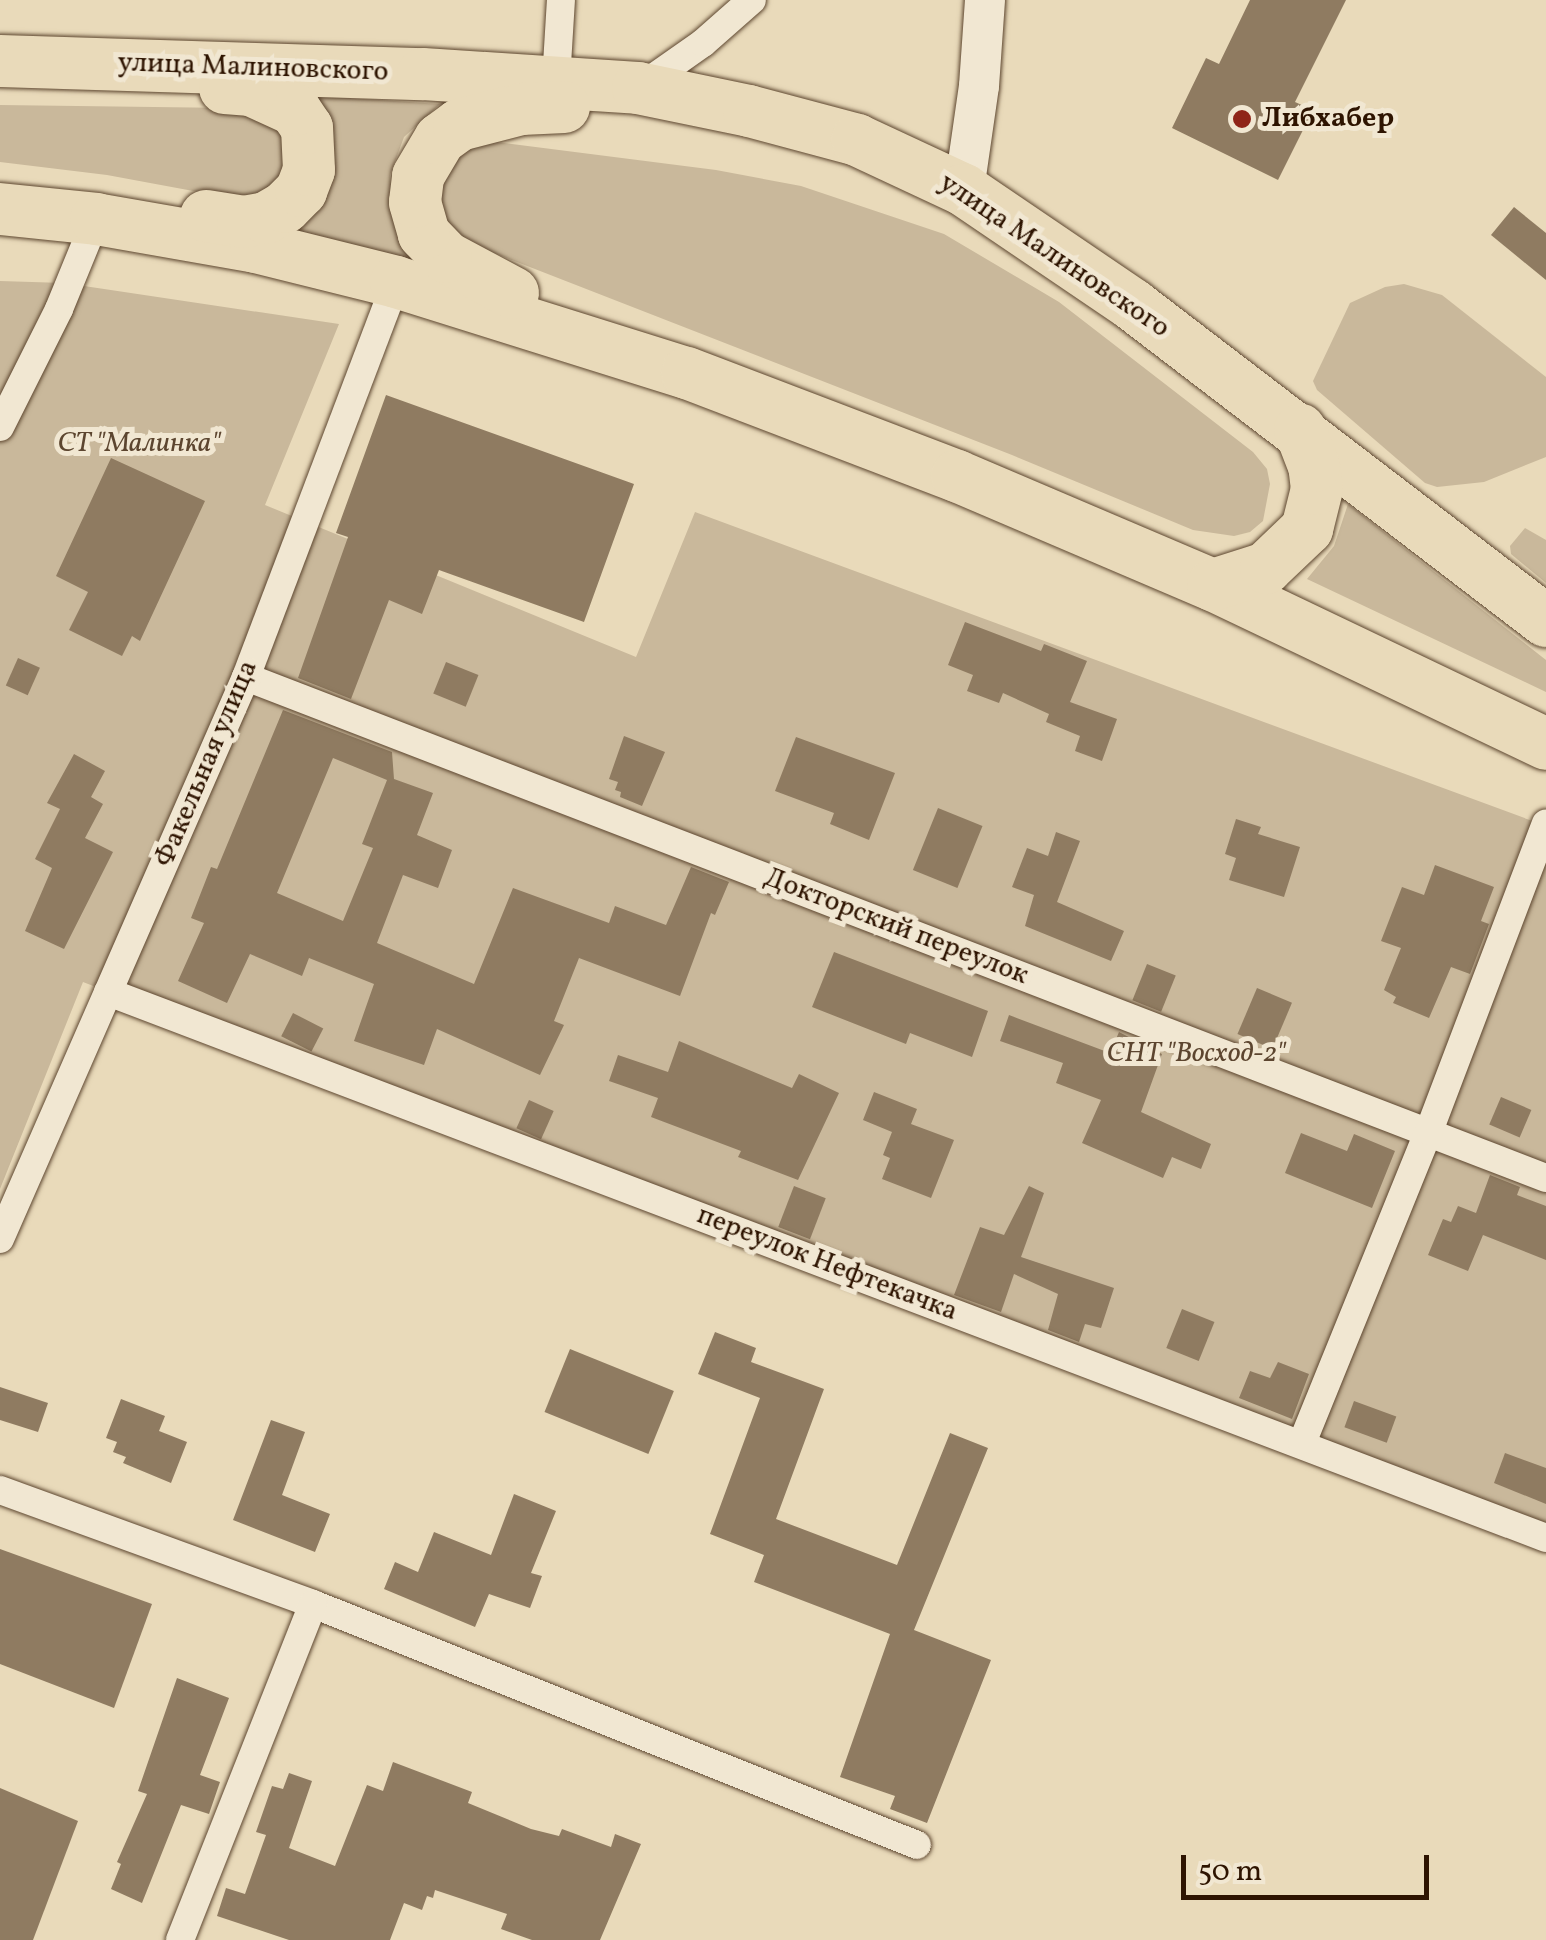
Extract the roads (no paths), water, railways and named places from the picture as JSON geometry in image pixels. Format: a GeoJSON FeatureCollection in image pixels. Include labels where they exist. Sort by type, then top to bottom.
{"type":"FeatureCollection","features":[{"type":"Feature","properties":{"kind":"highway","name":"улица Малиновского"},"geometry":{"type":"LineString","coordinates":[[19,60],[556,81],[638,88],[749,110],[857,140],[964,190],[1133,305],[1546,622]]}},
{"type":"Feature","properties":{"kind":"highway"},"geometry":{"type":"LineString","coordinates":[[3,210],[88,198],[243,222],[286,207],[301,190],[308,170],[307,128],[295,110],[276,98],[252,90],[96,82],[19,60]]}},
{"type":"Feature","properties":{"kind":"highway"},"geometry":{"type":"LineString","coordinates":[[687,374],[480,278],[446,257],[424,234],[415,202],[418,176],[427,156],[440,139],[479,116],[521,109],[696,102]]}},
{"type":"Feature","properties":{"kind":"highway"},"geometry":{"type":"LineString","coordinates":[[3,210],[96,220],[256,247],[396,282],[687,374],[957,476],[1213,584],[1546,744]]}},
{"type":"Feature","properties":{"kind":"highway"},"geometry":{"type":"LineString","coordinates":[[1213,584],[1266,568],[1307,529],[1316,489],[1314,466],[1300,430]]}},
{"type":"Feature","properties":{"kind":"street"},"geometry":{"type":"LineString","coordinates":[[556,81],[560,0]]}},
{"type":"Feature","properties":{"kind":"street"},"geometry":{"type":"LineString","coordinates":[[638,88],[703,43],[752,0]]}},
{"type":"Feature","properties":{"kind":"street"},"geometry":{"type":"LineString","coordinates":[[964,190],[980,86],[985,0]]}},
{"type":"Feature","properties":{"kind":"street"},"geometry":{"type":"LineString","coordinates":[[0,427],[59,309],[96,220]]}},
{"type":"Feature","properties":{"kind":"street","name":"Факельная улица"},"geometry":{"type":"LineString","coordinates":[[0,1238],[246,677],[396,282]]}},
{"type":"Feature","properties":{"kind":"street","name":"Докторский переулок"},"geometry":{"type":"LineString","coordinates":[[246,677],[1546,1178]]}},
{"type":"Feature","properties":{"kind":"street"},"geometry":{"type":"LineString","coordinates":[[1302,1443],[1428,1131],[1546,822]]}},
{"type":"Feature","properties":{"kind":"street","name":"переулок Нефтекачка"},"geometry":{"type":"LineString","coordinates":[[108,992],[1546,1538]]}},
{"type":"Feature","properties":{"kind":"street"},"geometry":{"type":"LineString","coordinates":[[0,1490],[313,1604],[918,1845]]}},
{"type":"Feature","properties":{"kind":"street"},"geometry":{"type":"LineString","coordinates":[[180,1940],[313,1604]]}},
{"type":"Feature","properties":{"kind":"place","name":"Либхабер"},"geometry":{"type":"Point","coordinates":[1242,119]}},
{"type":"Feature","properties":{"kind":"park label","name":"СТ \"Малинка\""},"geometry":{"type":"Point","coordinates":[139,444]}},
{"type":"Feature","properties":{"kind":"park label","name":"СНТ \"Восход-2\""},"geometry":{"type":"Point","coordinates":[1196,1054]}}]}
